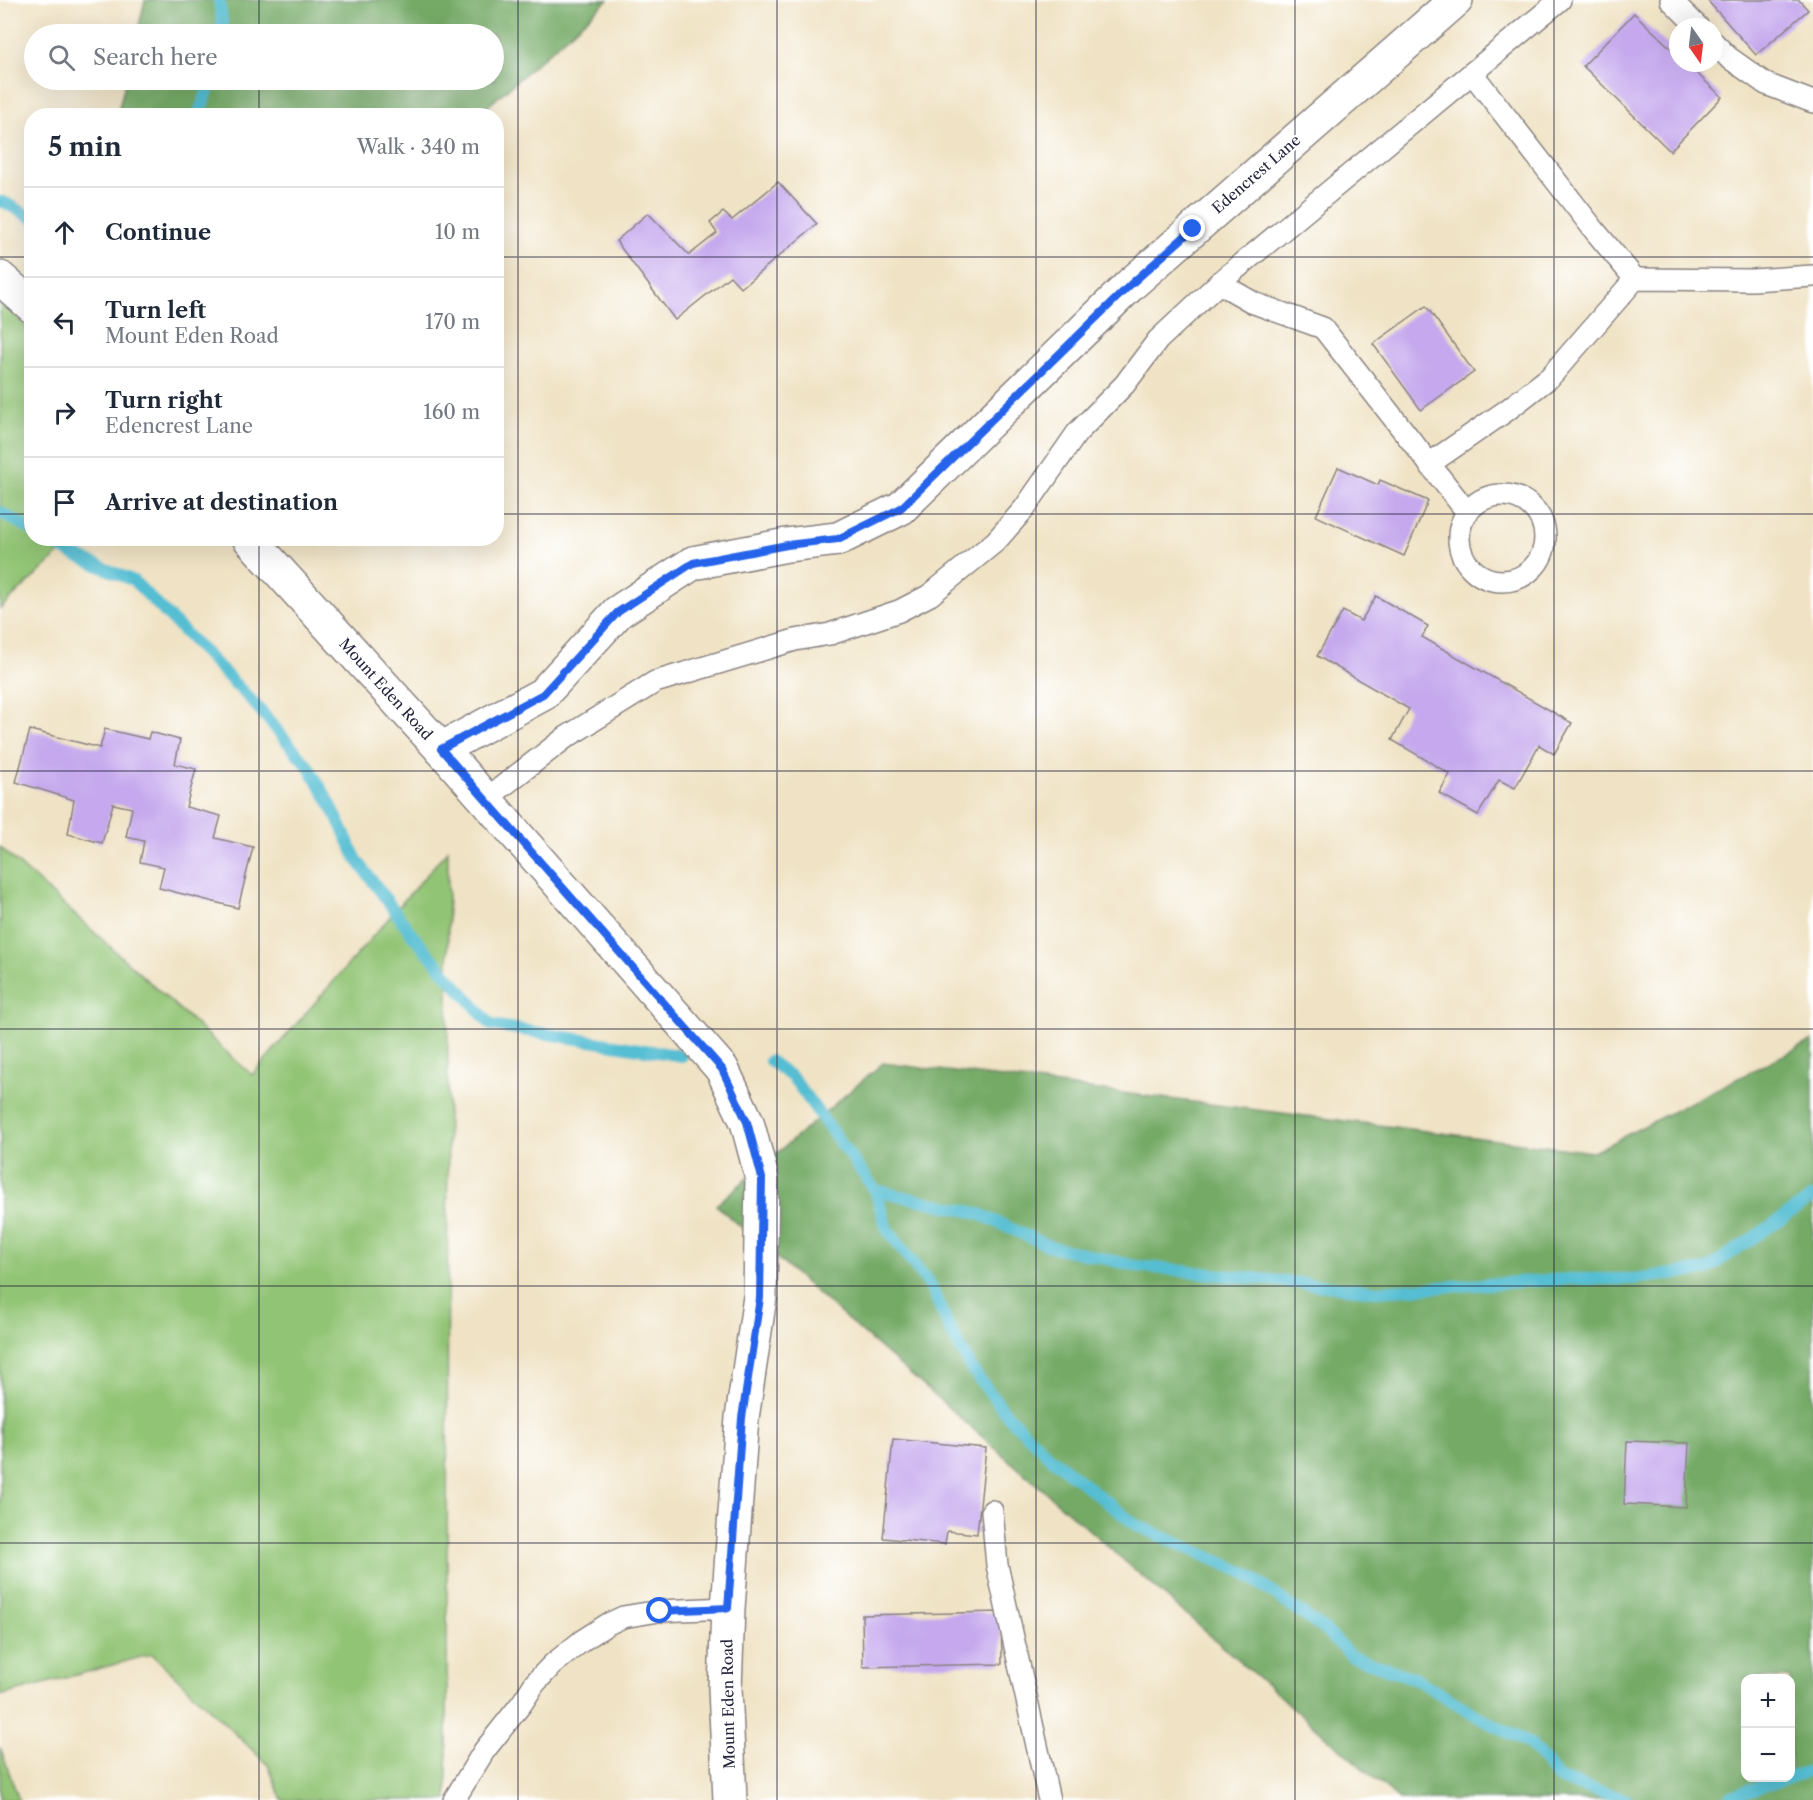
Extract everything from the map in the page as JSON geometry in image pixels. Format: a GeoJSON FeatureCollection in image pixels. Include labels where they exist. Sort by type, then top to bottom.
{"type":"FeatureCollection","features":[{"type":"Feature","properties":{"kind":"street","name":"Edencrest Lane"},"geometry":{"type":"LineString","coordinates":[[441,749],[543,694],[618,612],[693,563],[787,545],[838,539],[901,508],[1130,285],[1456,0]]}},
{"type":"Feature","properties":{"kind":"street"},"geometry":{"type":"LineString","coordinates":[[0,278],[24,299]]}},
{"type":"Feature","properties":{"kind":"street","name":"Mount Eden Road"},"geometry":{"type":"LineString","coordinates":[[256,546],[441,749],[722,1069],[747,1122],[762,1178],[760,1298],[742,1418],[728,1608],[725,1688],[730,1800]]}},
{"type":"Feature","properties":{"kind":"lane"},"geometry":{"type":"LineString","coordinates":[[485,800],[565,738],[655,682],[795,640],[830,634],[899,611],[930,595],[996,541],[1024,509],[1077,433],[1125,384],[1158,340],[1219,283],[1560,0]]}},
{"type":"Feature","properties":{"kind":"lane"},"geometry":{"type":"LineString","coordinates":[[1671,0],[1689,18]]}},
{"type":"Feature","properties":{"kind":"lane"},"geometry":{"type":"LineString","coordinates":[[1723,52],[1766,84],[1813,102]]}},
{"type":"Feature","properties":{"kind":"lane"},"geometry":{"type":"LineString","coordinates":[[1472,73],[1635,279]]}},
{"type":"Feature","properties":{"kind":"lane"},"geometry":{"type":"LineString","coordinates":[[1429,464],[1506,411],[1550,377],[1635,279],[1753,280],[1813,276]]}},
{"type":"Feature","properties":{"kind":"lane"},"geometry":{"type":"LineString","coordinates":[[1219,283],[1254,303],[1323,328],[1467,512]]}},
{"type":"Feature","properties":{"kind":"lane"},"geometry":{"type":"LineString","coordinates":[[1504,494],[1517,497],[1530,504],[1542,521],[1545,542],[1534,567],[1523,576],[1494,581],[1480,575],[1469,566],[1461,554],[1458,539],[1460,525],[1467,512],[1477,502],[1490,496],[1504,494]]}},
{"type":"Feature","properties":{"kind":"lane"},"geometry":{"type":"LineString","coordinates":[[992,1511],[997,1565],[1049,1800]]}},
{"type":"Feature","properties":{"kind":"lane"},"geometry":{"type":"LineString","coordinates":[[454,1800],[484,1751],[535,1683],[552,1665],[583,1640],[623,1617],[660,1611],[728,1608]]}},
{"type":"Feature","properties":{"kind":"green space"},"geometry":{"type":"Polygon","coordinates":[[[145,0],[608,0],[486,108],[119,108],[123,90],[504,90],[504,24],[139,24],[145,0]]]}},
{"type":"Feature","properties":{"kind":"green space"},"geometry":{"type":"Polygon","coordinates":[[[0,298],[24,325],[24,546],[68,546],[0,609],[0,298]]]}},
{"type":"Feature","properties":{"kind":"green space"},"geometry":{"type":"Polygon","coordinates":[[[0,847],[252,1075],[448,850],[447,1800],[282,1800],[268,1765],[152,1654],[0,1696],[0,847]]]}},
{"type":"Feature","properties":{"kind":"green space"},"geometry":{"type":"Polygon","coordinates":[[[1813,1040],[1813,1800],[1399,1800],[716,1205],[883,1063],[1593,1152],[1813,1040]]]}},
{"type":"Feature","properties":{"kind":"green space"},"geometry":{"type":"Polygon","coordinates":[[[0,1747],[19,1800],[0,1800],[0,1747]]]}},
{"type":"Feature","properties":{"kind":"building"},"geometry":{"type":"Polygon","coordinates":[[[1707,0],[1799,0],[1808,10],[1756,55],[1707,0]]]}},
{"type":"Feature","properties":{"kind":"building"},"geometry":{"type":"Polygon","coordinates":[[[1634,13],[1669,46],[1669,72],[1696,72],[1722,97],[1670,151],[1583,66],[1634,13]]]}},
{"type":"Feature","properties":{"kind":"building"},"geometry":{"type":"Polygon","coordinates":[[[778,182],[817,224],[741,288],[730,276],[675,320],[616,241],[648,213],[689,255],[717,233],[710,223],[723,212],[732,220],[778,182]]]}},
{"type":"Feature","properties":{"kind":"building"},"geometry":{"type":"Polygon","coordinates":[[[1426,306],[1474,372],[1421,410],[1373,344],[1426,306]]]}},
{"type":"Feature","properties":{"kind":"building"},"geometry":{"type":"Polygon","coordinates":[[[1338,467],[1378,485],[1380,480],[1428,501],[1404,556],[1316,516],[1338,467]]]}},
{"type":"Feature","properties":{"kind":"building"},"geometry":{"type":"Polygon","coordinates":[[[1376,596],[1428,626],[1422,637],[1572,723],[1554,754],[1539,745],[1515,788],[1499,780],[1478,815],[1439,793],[1450,774],[1392,740],[1409,709],[1317,656],[1343,611],[1361,621],[1376,596]]]}},
{"type":"Feature","properties":{"kind":"building"},"geometry":{"type":"Polygon","coordinates":[[[105,729],[148,739],[150,732],[180,740],[175,764],[196,769],[186,807],[221,816],[215,838],[253,847],[238,908],[159,888],[164,867],[140,862],[144,841],[126,837],[132,808],[113,804],[102,843],[68,834],[74,800],[16,782],[30,730],[100,748],[105,729]]]}},
{"type":"Feature","properties":{"kind":"building"},"geometry":{"type":"Polygon","coordinates":[[[893,1439],[986,1448],[977,1534],[947,1531],[945,1544],[883,1538],[893,1439]]]}},
{"type":"Feature","properties":{"kind":"building"},"geometry":{"type":"Polygon","coordinates":[[[1627,1441],[1689,1443],[1686,1507],[1624,1504],[1627,1441]]]}},
{"type":"Feature","properties":{"kind":"building"},"geometry":{"type":"Polygon","coordinates":[[[1001,1612],[1002,1664],[863,1667],[862,1615],[1001,1612]]]}},
{"type":"Feature","properties":{"kind":"waterway"},"geometry":{"type":"LineString","coordinates":[[219,0],[223,24]]}},
{"type":"Feature","properties":{"kind":"waterway"},"geometry":{"type":"LineString","coordinates":[[201,108],[208,90]]}},
{"type":"Feature","properties":{"kind":"waterway"},"geometry":{"type":"LineString","coordinates":[[0,202],[24,213]]}},
{"type":"Feature","properties":{"kind":"waterway"},"geometry":{"type":"LineString","coordinates":[[0,512],[24,526]]}},
{"type":"Feature","properties":{"kind":"waterway"},"geometry":{"type":"LineString","coordinates":[[59,546],[134,581],[252,701],[308,766],[330,803],[357,860],[414,937],[491,1025],[682,1056]]}},
{"type":"Feature","properties":{"kind":"waterway"},"geometry":{"type":"LineString","coordinates":[[770,1061],[793,1078],[875,1190],[887,1229],[931,1287],[950,1330],[973,1371],[1009,1417],[1051,1458],[1136,1525],[1245,1573],[1326,1631],[1351,1656],[1416,1679],[1531,1745],[1559,1779],[1627,1800]]}},
{"type":"Feature","properties":{"kind":"waterway"},"geometry":{"type":"LineString","coordinates":[[875,1190],[977,1213],[1049,1246],[1136,1266],[1376,1291],[1569,1279],[1633,1279],[1706,1270],[1813,1197]]}},
{"type":"Feature","properties":{"kind":"waterway"},"geometry":{"type":"LineString","coordinates":[[1795,1775],[1813,1770]]}},
{"type":"Feature","properties":{"kind":"waterway"},"geometry":{"type":"LineString","coordinates":[[1728,1800],[1731,1796],[1776,1782]]}},
{"type":"Feature","properties":{"kind":"route"},"geometry":{"type":"LineString","coordinates":[[660,1611],[728,1608],[742,1418],[760,1298],[762,1178],[747,1122],[722,1069],[441,749],[543,694],[618,612],[693,563],[787,545],[838,539],[901,508],[1130,285],[1193,229]]}}]}
